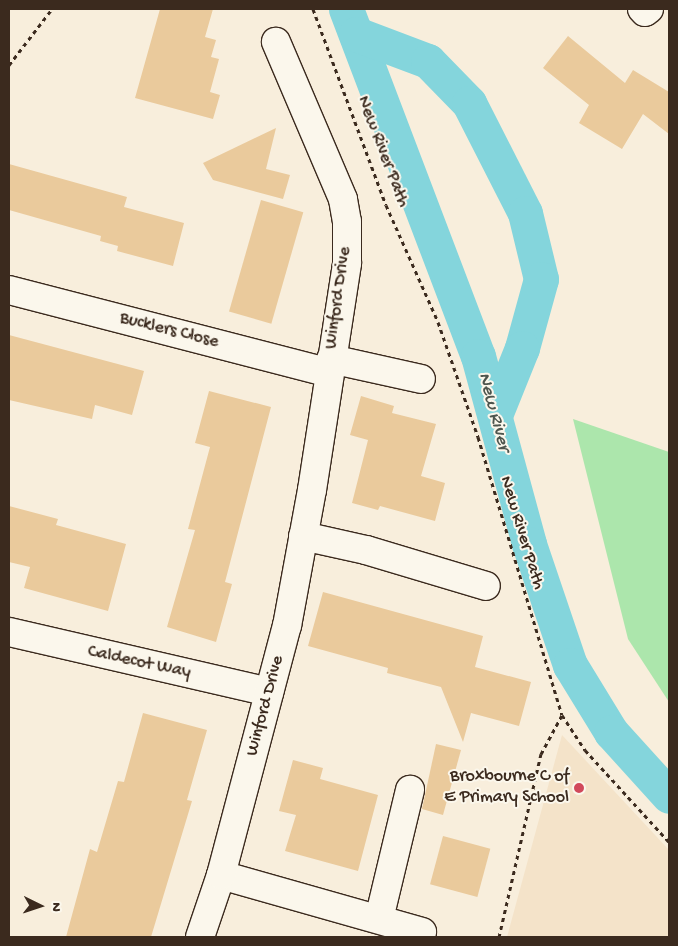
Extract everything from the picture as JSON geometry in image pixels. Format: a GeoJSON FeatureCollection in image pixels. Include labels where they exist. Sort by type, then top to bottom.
{"type":"FeatureCollection","features":[{"type":"Feature","properties":{"kind":"street","name":"Winford Drive"},"geometry":{"type":"LineString","coordinates":[[200,937],[221,875],[287,626],[347,263],[344,207],[331,167],[276,42]]}},
{"type":"Feature","properties":{"kind":"street","name":"Bucklers Close"},"geometry":{"type":"LineString","coordinates":[[9,290],[330,366],[421,379]]}},
{"type":"Feature","properties":{"kind":"street"},"geometry":{"type":"LineString","coordinates":[[303,536],[366,550],[486,586]]}},
{"type":"Feature","properties":{"kind":"street","name":"Caldecot Way"},"geometry":{"type":"LineString","coordinates":[[9,632],[91,654],[269,692]]}},
{"type":"Feature","properties":{"kind":"street"},"geometry":{"type":"LineString","coordinates":[[379,918],[410,790]]}},
{"type":"Feature","properties":{"kind":"street"},"geometry":{"type":"LineString","coordinates":[[221,875],[379,918],[422,932]]}},
{"type":"Feature","properties":{"kind":"path"},"geometry":{"type":"LineString","coordinates":[[9,65],[52,9]]}},
{"type":"Feature","properties":{"kind":"path","name":"New River Path"},"geometry":{"type":"LineString","coordinates":[[313,9],[386,205],[438,322],[478,437],[562,715],[585,750],[669,842]]}},
{"type":"Feature","properties":{"kind":"path"},"geometry":{"type":"LineString","coordinates":[[499,937],[541,754],[562,715]]}},
{"type":"Feature","properties":{"kind":"shaded area","name":"Broxbourne C of E Primary School"},"geometry":{"type":"Polygon","coordinates":[[[562,735],[669,850],[669,937],[507,937],[562,735]]]}},
{"type":"Feature","properties":{"kind":"green space"},"geometry":{"type":"Polygon","coordinates":[[[573,419],[669,452],[669,702],[628,639],[573,419]]]}},
{"type":"Feature","properties":{"kind":"building"},"geometry":{"type":"Polygon","coordinates":[[[160,9],[213,9],[205,37],[216,40],[211,57],[219,59],[210,92],[220,95],[213,119],[135,98],[160,9]]]}},
{"type":"Feature","properties":{"kind":"building"},"geometry":{"type":"Polygon","coordinates":[[[568,36],[625,83],[633,70],[669,92],[669,134],[643,114],[622,149],[579,123],[589,105],[543,68],[568,36]]]}},
{"type":"Feature","properties":{"kind":"building"},"geometry":{"type":"Polygon","coordinates":[[[276,128],[266,169],[290,175],[283,199],[213,180],[203,163],[276,128]]]}},
{"type":"Feature","properties":{"kind":"building"},"geometry":{"type":"Polygon","coordinates":[[[9,164],[127,197],[124,207],[184,223],[173,266],[117,251],[118,246],[100,241],[101,236],[9,210],[9,164]]]}},
{"type":"Feature","properties":{"kind":"building"},"geometry":{"type":"Polygon","coordinates":[[[261,200],[303,212],[271,324],[229,312],[261,200]]]}},
{"type":"Feature","properties":{"kind":"building"},"geometry":{"type":"Polygon","coordinates":[[[9,335],[144,371],[132,415],[95,405],[92,419],[9,400],[9,335]]]}},
{"type":"Feature","properties":{"kind":"building"},"geometry":{"type":"Polygon","coordinates":[[[209,391],[271,407],[225,582],[232,584],[216,642],[167,627],[195,530],[188,529],[210,447],[195,443],[209,391]]]}},
{"type":"Feature","properties":{"kind":"building"},"geometry":{"type":"Polygon","coordinates":[[[361,396],[394,406],[392,413],[436,424],[421,476],[445,483],[435,521],[380,506],[378,510],[352,503],[368,440],[350,435],[361,396]]]}},
{"type":"Feature","properties":{"kind":"building"},"geometry":{"type":"Polygon","coordinates":[[[9,506],[58,519],[56,525],[126,544],[108,611],[24,588],[30,567],[9,562],[9,506]]]}},
{"type":"Feature","properties":{"kind":"building"},"geometry":{"type":"Polygon","coordinates":[[[323,592],[483,636],[475,667],[531,682],[519,726],[471,713],[463,742],[441,687],[387,673],[388,668],[308,646],[323,592]]]}},
{"type":"Feature","properties":{"kind":"building"},"geometry":{"type":"Polygon","coordinates":[[[143,713],[207,730],[187,800],[192,801],[151,937],[66,937],[90,849],[97,852],[118,781],[124,782],[143,713]]]}},
{"type":"Feature","properties":{"kind":"building"},"geometry":{"type":"Polygon","coordinates":[[[436,744],[461,750],[443,815],[422,809],[436,744]]]}},
{"type":"Feature","properties":{"kind":"building"},"geometry":{"type":"Polygon","coordinates":[[[293,760],[323,768],[320,779],[378,795],[358,871],[285,851],[296,815],[279,811],[293,760]]]}},
{"type":"Feature","properties":{"kind":"building"},"geometry":{"type":"Polygon","coordinates":[[[443,836],[490,849],[477,897],[430,884],[443,836]]]}},
{"type":"Feature","properties":{"kind":"waterway","name":"New River"},"geometry":{"type":"LineString","coordinates":[[346,9],[478,356],[529,544],[570,665],[611,732],[669,796]]}},
{"type":"Feature","properties":{"kind":"waterway"},"geometry":{"type":"LineString","coordinates":[[356,34],[428,61],[469,103],[525,213],[541,279],[522,348],[495,415]]}},
{"type":"Feature","properties":{"kind":"place","name":"Broxbourne C of E Primary School"},"geometry":{"type":"Point","coordinates":[579,788]}}]}
